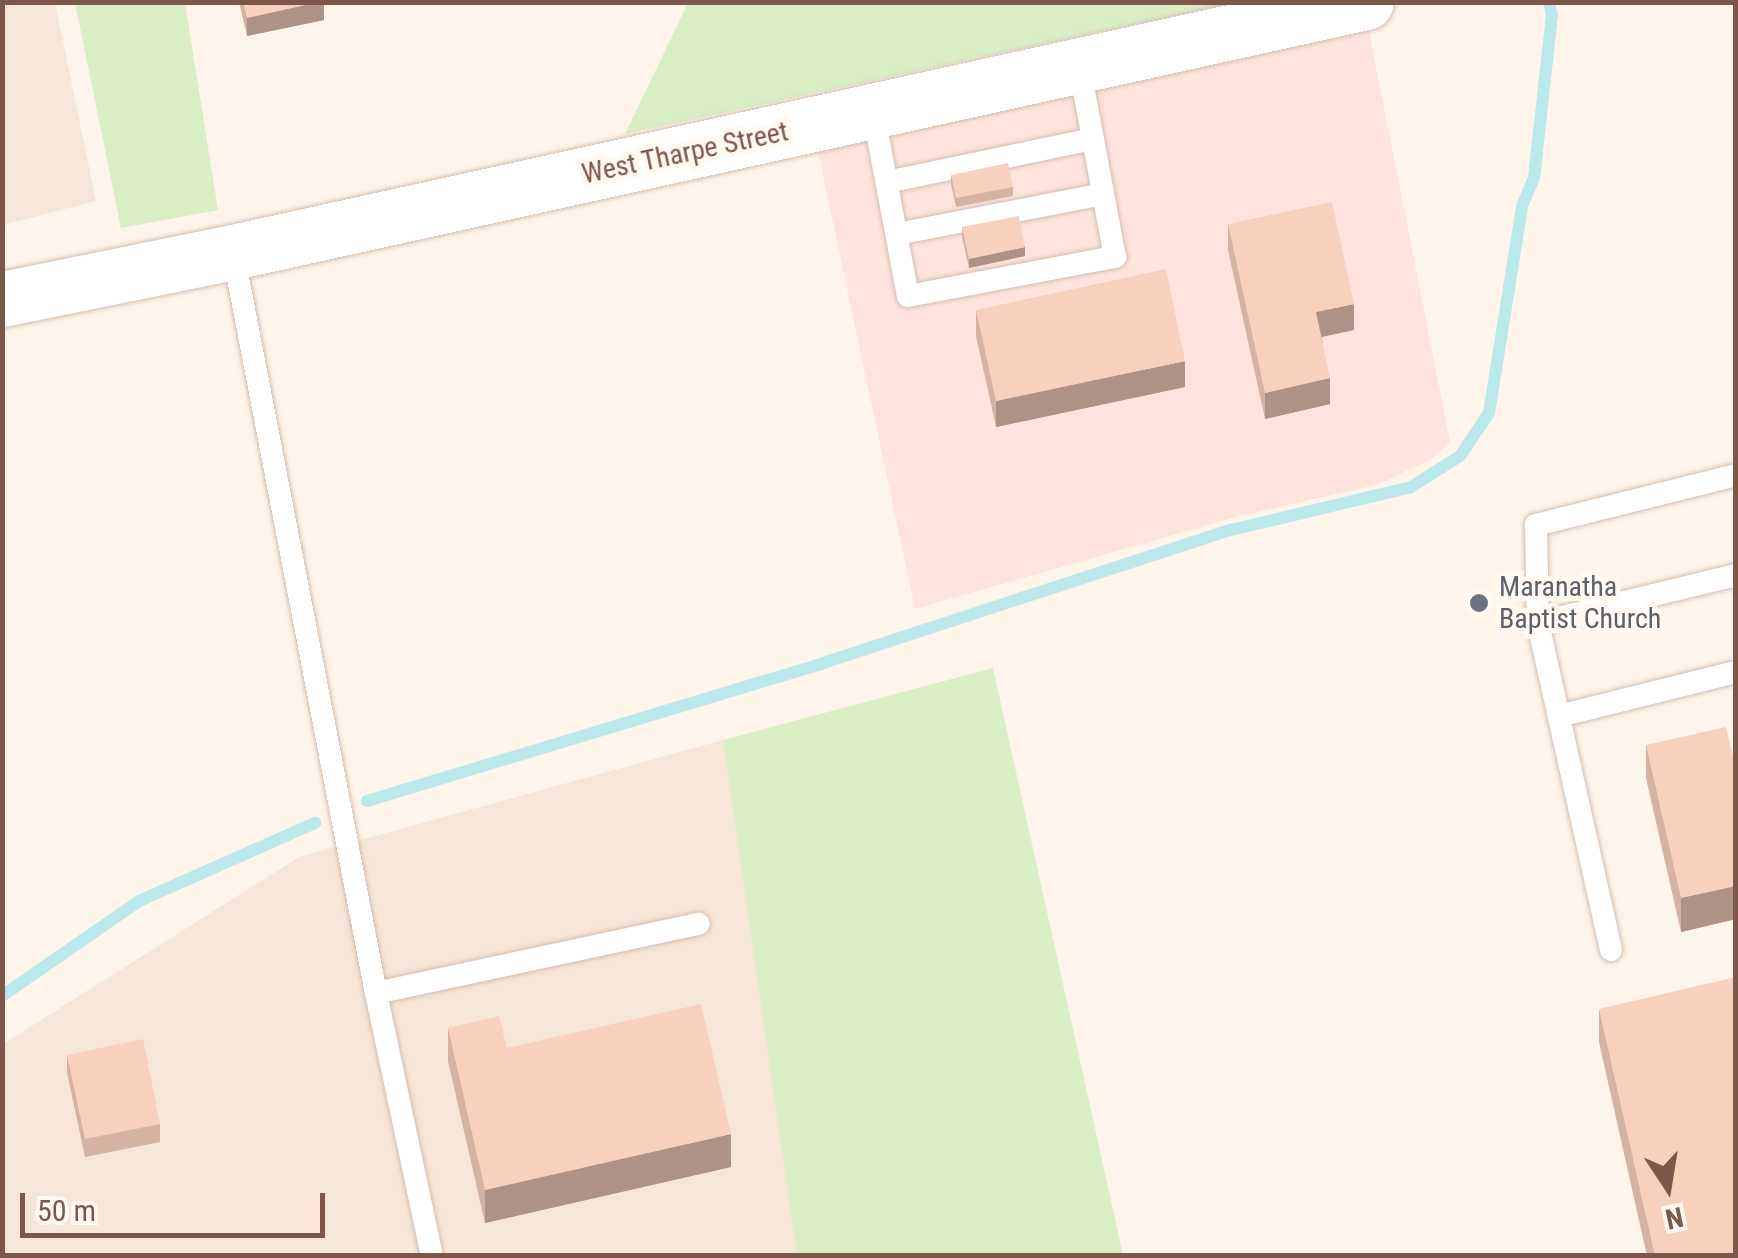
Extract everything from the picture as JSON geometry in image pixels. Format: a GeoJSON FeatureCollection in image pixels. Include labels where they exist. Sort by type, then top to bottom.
{"type":"FeatureCollection","features":[{"type":"Feature","properties":{"kind":"main road","name":"West Tharpe Street"},"geometry":{"type":"LineString","coordinates":[[2,299],[232,252],[1366,2]]}},
{"type":"Feature","properties":{"kind":"lane"},"geometry":{"type":"LineString","coordinates":[[874,111],[908,296],[1115,257],[1079,66]]}},
{"type":"Feature","properties":{"kind":"lane"},"geometry":{"type":"LineString","coordinates":[[887,182],[1093,140]]}},
{"type":"Feature","properties":{"kind":"lane"},"geometry":{"type":"LineString","coordinates":[[897,234],[1104,194]]}},
{"type":"Feature","properties":{"kind":"lane"},"geometry":{"type":"LineString","coordinates":[[232,252],[376,993],[432,1256]]}},
{"type":"Feature","properties":{"kind":"lane"},"geometry":{"type":"LineString","coordinates":[[1611,950],[1538,622],[1536,524],[1736,475]]}},
{"type":"Feature","properties":{"kind":"lane"},"geometry":{"type":"LineString","coordinates":[[1538,622],[1736,575]]}},
{"type":"Feature","properties":{"kind":"lane"},"geometry":{"type":"LineString","coordinates":[[1559,716],[1736,672]]}},
{"type":"Feature","properties":{"kind":"lane"},"geometry":{"type":"LineString","coordinates":[[376,993],[699,924]]}},
{"type":"Feature","properties":{"kind":"shaded area"},"geometry":{"type":"Polygon","coordinates":[[[3,2],[55,3],[96,201],[3,225],[3,2]]]}},
{"type":"Feature","properties":{"kind":"shaded area"},"geometry":{"type":"Polygon","coordinates":[[[1368,26],[1450,442],[1432,459],[1376,485],[1235,517],[915,609],[817,147],[1368,26]]]}},
{"type":"Feature","properties":{"kind":"shaded area"},"geometry":{"type":"Polygon","coordinates":[[[723,740],[800,1255],[3,1256],[3,1044],[299,857],[723,740]]]}},
{"type":"Feature","properties":{"kind":"green space"},"geometry":{"type":"Polygon","coordinates":[[[688,2],[1233,3],[625,134],[688,2]]]}},
{"type":"Feature","properties":{"kind":"green space"},"geometry":{"type":"Polygon","coordinates":[[[75,3],[185,3],[218,210],[121,228],[75,3]]]}},
{"type":"Feature","properties":{"kind":"green space"},"geometry":{"type":"Polygon","coordinates":[[[993,668],[1123,1255],[797,1255],[723,740],[993,668]]]}},
{"type":"Feature","properties":{"kind":"building"},"geometry":{"type":"Polygon","coordinates":[[[243,2],[319,2],[247,18],[243,2]]]}},
{"type":"Feature","properties":{"kind":"building"},"geometry":{"type":"Polygon","coordinates":[[[1008,163],[1013,187],[956,198],[951,175],[1008,163]]]}},
{"type":"Feature","properties":{"kind":"building"},"geometry":{"type":"Polygon","coordinates":[[[1332,202],[1354,304],[1316,312],[1330,378],[1265,393],[1228,224],[1332,202]]]}},
{"type":"Feature","properties":{"kind":"building"},"geometry":{"type":"Polygon","coordinates":[[[1019,216],[1025,247],[969,259],[962,227],[1019,216]]]}},
{"type":"Feature","properties":{"kind":"building"},"geometry":{"type":"Polygon","coordinates":[[[1166,269],[1185,361],[996,401],[976,310],[1166,269]]]}},
{"type":"Feature","properties":{"kind":"building"},"geometry":{"type":"Polygon","coordinates":[[[1726,727],[1736,769],[1736,886],[1681,898],[1646,745],[1726,727]]]}},
{"type":"Feature","properties":{"kind":"building"},"geometry":{"type":"Polygon","coordinates":[[[1736,977],[1736,1255],[1655,1256],[1599,1009],[1736,977]]]}},
{"type":"Feature","properties":{"kind":"building"},"geometry":{"type":"Polygon","coordinates":[[[701,1004],[731,1134],[485,1190],[448,1028],[499,1016],[507,1048],[701,1004]]]}},
{"type":"Feature","properties":{"kind":"building"},"geometry":{"type":"Polygon","coordinates":[[[143,1039],[160,1124],[85,1139],[67,1055],[143,1039]]]}},
{"type":"Feature","properties":{"kind":"waterway"},"geometry":{"type":"LineString","coordinates":[[367,801],[823,663],[1231,530],[1411,487],[1460,456],[1489,413],[1522,206],[1534,178],[1552,15],[1549,2]]}},
{"type":"Feature","properties":{"kind":"waterway"},"geometry":{"type":"LineString","coordinates":[[2,996],[139,901],[315,823]]}},
{"type":"Feature","properties":{"kind":"place","name":"Maranatha Baptist Church"},"geometry":{"type":"Point","coordinates":[1479,603]}}]}
